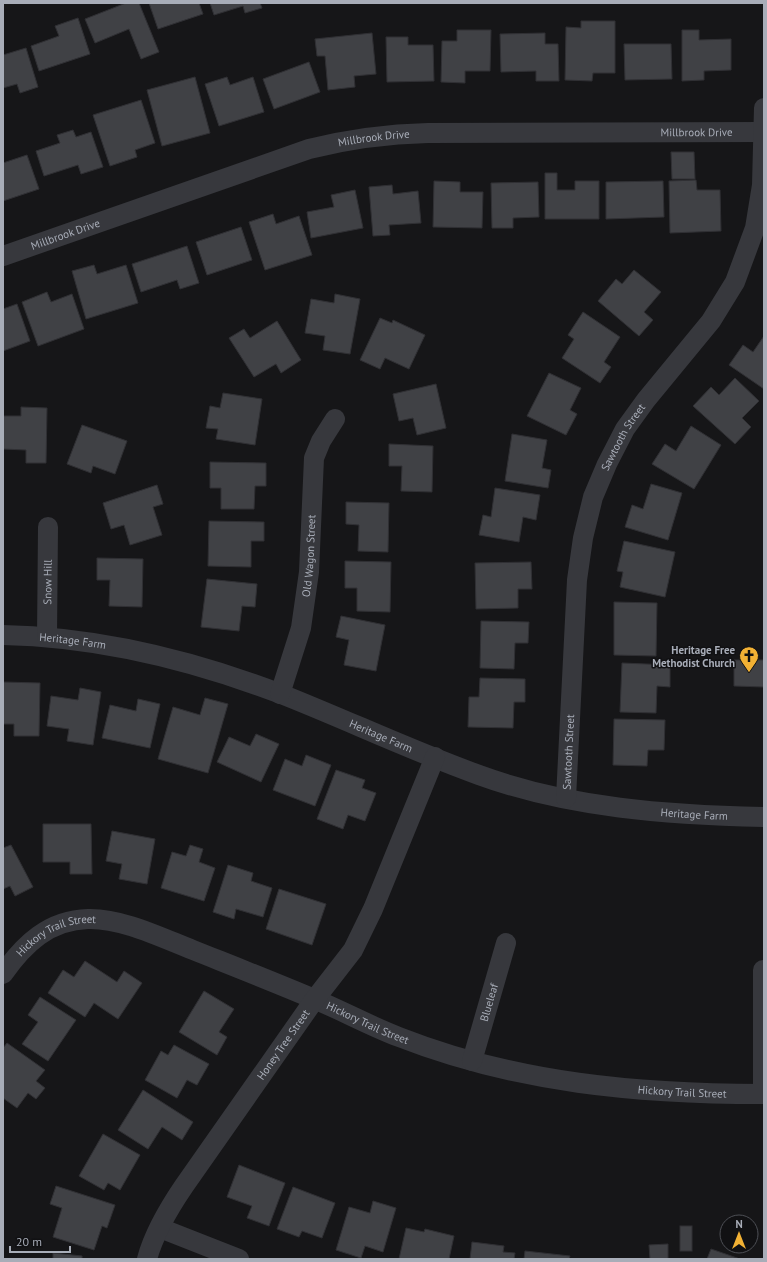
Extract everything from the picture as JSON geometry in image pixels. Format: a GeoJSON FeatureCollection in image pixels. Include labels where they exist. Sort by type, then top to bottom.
{"type":"FeatureCollection","features":[{"type":"Feature","properties":{"kind":"street","name":"Sawtooth Street"},"geometry":{"type":"LineString","coordinates":[[566,798],[577,580],[583,538],[593,497],[607,464],[625,429],[646,400],[711,321],[735,282],[755,228],[762,186],[764,108]]}},
{"type":"Feature","properties":{"kind":"street","name":"Millbrook Drive"},"geometry":{"type":"LineString","coordinates":[[3,256],[309,149],[348,139],[388,134],[428,133],[763,132]]}},
{"type":"Feature","properties":{"kind":"street","name":"Old Wagon Street"},"geometry":{"type":"LineString","coordinates":[[280,694],[301,628],[309,572],[314,458],[321,441],[335,419]]}},
{"type":"Feature","properties":{"kind":"street","name":"Snow Hill"},"geometry":{"type":"LineString","coordinates":[[47,638],[48,527]]}},
{"type":"Feature","properties":{"kind":"street","name":"Heritage Farm"},"geometry":{"type":"LineString","coordinates":[[3,635],[108,645],[205,668],[280,694],[480,776],[535,792],[613,806],[690,815],[764,817]]}},
{"type":"Feature","properties":{"kind":"street","name":"Honey Tree Street"},"geometry":{"type":"LineString","coordinates":[[147,1259],[150,1249],[171,1206],[184,1186],[315,999],[353,950],[373,909],[435,757]]}},
{"type":"Feature","properties":{"kind":"street","name":"Hickory Trail Street"},"geometry":{"type":"LineString","coordinates":[[3,974],[21,950],[38,935],[58,924],[88,919],[110,921],[154,934],[315,999],[399,1037],[472,1061],[526,1075],[609,1088],[681,1094],[763,1094],[764,970]]}},
{"type":"Feature","properties":{"kind":"street","name":"Blueleaf"},"geometry":{"type":"LineString","coordinates":[[472,1061],[506,943]]}},
{"type":"Feature","properties":{"kind":"street"},"geometry":{"type":"LineString","coordinates":[[160,1228],[239,1259]]}},
{"type":"Feature","properties":{"kind":"building"},"geometry":{"type":"Polygon","coordinates":[[[126,3],[139,3],[159,52],[141,59],[129,29],[95,43],[85,19],[126,3]]]}},
{"type":"Feature","properties":{"kind":"building"},"geometry":{"type":"Polygon","coordinates":[[[149,3],[199,3],[203,14],[158,29],[149,3]]]}},
{"type":"Feature","properties":{"kind":"building"},"geometry":{"type":"Polygon","coordinates":[[[210,3],[260,3],[262,8],[245,13],[243,6],[214,15],[210,3]]]}},
{"type":"Feature","properties":{"kind":"building"},"geometry":{"type":"Polygon","coordinates":[[[78,18],[90,54],[39,71],[31,46],[59,36],[55,26],[78,18]]]}},
{"type":"Feature","properties":{"kind":"building"},"geometry":{"type":"Polygon","coordinates":[[[581,21],[615,21],[615,73],[593,73],[592,81],[565,80],[566,27],[581,28],[581,21]]]}},
{"type":"Feature","properties":{"kind":"building"},"geometry":{"type":"Polygon","coordinates":[[[457,30],[491,30],[490,71],[465,71],[465,83],[441,82],[442,41],[457,41],[457,30]]]}},
{"type":"Feature","properties":{"kind":"building"},"geometry":{"type":"Polygon","coordinates":[[[682,30],[699,30],[699,40],[731,39],[731,70],[704,71],[704,80],[682,81],[682,30]]]}},
{"type":"Feature","properties":{"kind":"building"},"geometry":{"type":"Polygon","coordinates":[[[372,33],[376,74],[354,76],[355,87],[328,90],[325,56],[317,56],[315,39],[372,33]]]}},
{"type":"Feature","properties":{"kind":"building"},"geometry":{"type":"Polygon","coordinates":[[[545,33],[545,44],[558,44],[559,81],[536,81],[536,71],[501,72],[500,34],[545,33]]]}},
{"type":"Feature","properties":{"kind":"building"},"geometry":{"type":"Polygon","coordinates":[[[386,37],[408,37],[408,45],[433,45],[434,81],[387,82],[386,37]]]}},
{"type":"Feature","properties":{"kind":"building"},"geometry":{"type":"Polygon","coordinates":[[[624,44],[671,44],[672,79],[625,80],[624,44]]]}},
{"type":"Feature","properties":{"kind":"building"},"geometry":{"type":"Polygon","coordinates":[[[26,48],[38,87],[20,93],[17,84],[3,88],[3,55],[26,48]]]}},
{"type":"Feature","properties":{"kind":"building"},"geometry":{"type":"Polygon","coordinates":[[[309,62],[320,92],[274,109],[263,79],[309,62]]]}},
{"type":"Feature","properties":{"kind":"building"},"geometry":{"type":"Polygon","coordinates":[[[195,77],[210,133],[162,146],[147,90],[195,77]]]}},
{"type":"Feature","properties":{"kind":"building"},"geometry":{"type":"Polygon","coordinates":[[[227,77],[230,85],[253,77],[264,112],[219,126],[205,84],[227,77]]]}},
{"type":"Feature","properties":{"kind":"building"},"geometry":{"type":"Polygon","coordinates":[[[141,100],[155,143],[135,150],[137,157],[110,166],[93,115],[141,100]]]}},
{"type":"Feature","properties":{"kind":"building"},"geometry":{"type":"Polygon","coordinates":[[[73,130],[76,137],[91,132],[103,167],[81,174],[78,165],[44,176],[36,151],[60,143],[57,135],[73,130]]]}},
{"type":"Feature","properties":{"kind":"building"},"geometry":{"type":"Polygon","coordinates":[[[671,152],[694,152],[695,179],[672,179],[671,152]]]}},
{"type":"Feature","properties":{"kind":"building"},"geometry":{"type":"Polygon","coordinates":[[[27,155],[39,189],[3,201],[3,163],[27,155]]]}},
{"type":"Feature","properties":{"kind":"building"},"geometry":{"type":"Polygon","coordinates":[[[545,173],[557,173],[557,190],[575,190],[575,181],[599,181],[599,219],[545,219],[545,173]]]}},
{"type":"Feature","properties":{"kind":"building"},"geometry":{"type":"Polygon","coordinates":[[[696,180],[697,190],[720,190],[721,231],[670,233],[669,181],[696,180]]]}},
{"type":"Feature","properties":{"kind":"building"},"geometry":{"type":"Polygon","coordinates":[[[434,181],[460,182],[460,192],[483,192],[482,228],[433,227],[434,181]]]}},
{"type":"Feature","properties":{"kind":"building"},"geometry":{"type":"Polygon","coordinates":[[[663,181],[664,217],[606,219],[606,182],[663,181]]]}},
{"type":"Feature","properties":{"kind":"building"},"geometry":{"type":"Polygon","coordinates":[[[538,182],[539,217],[513,218],[513,228],[492,228],[491,183],[538,182]]]}},
{"type":"Feature","properties":{"kind":"building"},"geometry":{"type":"Polygon","coordinates":[[[392,185],[393,194],[418,191],[421,223],[389,225],[390,235],[373,236],[369,187],[392,185]]]}},
{"type":"Feature","properties":{"kind":"building"},"geometry":{"type":"Polygon","coordinates":[[[355,190],[363,228],[311,238],[307,212],[334,207],[331,195],[355,190]]]}},
{"type":"Feature","properties":{"kind":"building"},"geometry":{"type":"Polygon","coordinates":[[[273,214],[276,224],[299,216],[312,255],[265,270],[249,222],[273,214]]]}},
{"type":"Feature","properties":{"kind":"building"},"geometry":{"type":"Polygon","coordinates":[[[241,227],[252,260],[207,275],[196,242],[241,227]]]}},
{"type":"Feature","properties":{"kind":"building"},"geometry":{"type":"Polygon","coordinates":[[[187,246],[199,283],[180,289],[177,280],[141,292],[132,264],[187,246]]]}},
{"type":"Feature","properties":{"kind":"building"},"geometry":{"type":"Polygon","coordinates":[[[94,265],[97,274],[126,265],[138,303],[86,319],[72,271],[94,265]]]}},
{"type":"Feature","properties":{"kind":"building"},"geometry":{"type":"Polygon","coordinates":[[[634,270],[661,292],[644,312],[653,320],[639,336],[598,301],[616,279],[622,284],[634,270]]]}},
{"type":"Feature","properties":{"kind":"building"},"geometry":{"type":"Polygon","coordinates":[[[47,292],[51,302],[72,294],[84,329],[38,346],[22,302],[47,292]]]}},
{"type":"Feature","properties":{"kind":"building"},"geometry":{"type":"Polygon","coordinates":[[[335,294],[360,299],[350,354],[323,350],[325,336],[305,333],[311,299],[334,303],[335,294]]]}},
{"type":"Feature","properties":{"kind":"building"},"geometry":{"type":"Polygon","coordinates":[[[17,304],[30,341],[3,351],[3,309],[17,304]]]}},
{"type":"Feature","properties":{"kind":"building"},"geometry":{"type":"Polygon","coordinates":[[[583,312],[620,337],[604,362],[611,367],[600,383],[562,358],[574,339],[568,335],[583,312]]]}},
{"type":"Feature","properties":{"kind":"building"},"geometry":{"type":"Polygon","coordinates":[[[380,318],[392,323],[393,320],[425,335],[409,369],[385,358],[380,369],[360,360],[380,318]]]}},
{"type":"Feature","properties":{"kind":"building"},"geometry":{"type":"Polygon","coordinates":[[[277,321],[301,360],[281,373],[276,364],[254,377],[229,338],[244,329],[250,338],[277,321]]]}},
{"type":"Feature","properties":{"kind":"building"},"geometry":{"type":"Polygon","coordinates":[[[764,336],[764,389],[729,365],[743,345],[753,352],[764,336]]]}},
{"type":"Feature","properties":{"kind":"building"},"geometry":{"type":"Polygon","coordinates":[[[549,373],[581,388],[570,410],[577,414],[566,435],[527,416],[549,373]]]}},
{"type":"Feature","properties":{"kind":"building"},"geometry":{"type":"Polygon","coordinates":[[[735,378],[759,401],[742,418],[751,427],[735,444],[693,406],[711,387],[719,395],[735,378]]]}},
{"type":"Feature","properties":{"kind":"building"},"geometry":{"type":"Polygon","coordinates":[[[436,384],[446,428],[417,435],[413,418],[399,421],[393,394],[436,384]]]}},
{"type":"Feature","properties":{"kind":"building"},"geometry":{"type":"Polygon","coordinates":[[[223,393],[262,399],[255,445],[216,439],[218,429],[206,428],[210,406],[220,408],[223,393]]]}},
{"type":"Feature","properties":{"kind":"building"},"geometry":{"type":"Polygon","coordinates":[[[21,407],[47,408],[46,463],[26,463],[26,450],[3,449],[3,416],[21,416],[21,407]]]}},
{"type":"Feature","properties":{"kind":"building"},"geometry":{"type":"Polygon","coordinates":[[[82,425],[127,441],[115,474],[93,466],[91,473],[67,464],[82,425]]]}},
{"type":"Feature","properties":{"kind":"building"},"geometry":{"type":"Polygon","coordinates":[[[691,426],[721,445],[694,489],[652,464],[665,444],[676,451],[691,426]]]}},
{"type":"Feature","properties":{"kind":"building"},"geometry":{"type":"Polygon","coordinates":[[[512,434],[547,440],[542,468],[551,470],[548,488],[505,481],[512,434]]]}},
{"type":"Feature","properties":{"kind":"building"},"geometry":{"type":"Polygon","coordinates":[[[389,444],[433,446],[432,492],[401,491],[402,466],[389,466],[389,444]]]}},
{"type":"Feature","properties":{"kind":"building"},"geometry":{"type":"Polygon","coordinates":[[[210,462],[266,463],[266,486],[255,486],[254,509],[221,509],[221,488],[210,488],[210,462]]]}},
{"type":"Feature","properties":{"kind":"building"},"geometry":{"type":"Polygon","coordinates":[[[651,484],[682,493],[668,540],[625,527],[632,505],[643,509],[651,484]]]}},
{"type":"Feature","properties":{"kind":"building"},"geometry":{"type":"Polygon","coordinates":[[[157,485],[163,504],[153,507],[162,535],[130,545],[124,525],[111,529],[103,503],[157,485]]]}},
{"type":"Feature","properties":{"kind":"building"},"geometry":{"type":"Polygon","coordinates":[[[495,488],[540,495],[536,520],[523,517],[519,542],[479,535],[483,515],[491,517],[495,488]]]}},
{"type":"Feature","properties":{"kind":"building"},"geometry":{"type":"Polygon","coordinates":[[[346,502],[389,503],[388,552],[358,551],[359,525],[346,524],[346,502]]]}},
{"type":"Feature","properties":{"kind":"building"},"geometry":{"type":"Polygon","coordinates":[[[209,521],[264,522],[264,541],[251,541],[251,567],[208,566],[209,521]]]}},
{"type":"Feature","properties":{"kind":"building"},"geometry":{"type":"Polygon","coordinates":[[[624,541],[675,552],[665,597],[620,587],[623,572],[617,571],[624,541]]]}},
{"type":"Feature","properties":{"kind":"building"},"geometry":{"type":"Polygon","coordinates":[[[97,558],[143,559],[142,607],[109,606],[110,580],[97,580],[97,558]]]}},
{"type":"Feature","properties":{"kind":"building"},"geometry":{"type":"Polygon","coordinates":[[[345,561],[391,562],[390,612],[357,611],[357,588],[345,588],[345,561]]]}},
{"type":"Feature","properties":{"kind":"building"},"geometry":{"type":"Polygon","coordinates":[[[531,562],[532,589],[518,589],[518,608],[476,609],[475,563],[531,562]]]}},
{"type":"Feature","properties":{"kind":"building"},"geometry":{"type":"Polygon","coordinates":[[[207,579],[257,584],[255,607],[242,606],[239,631],[201,627],[207,579]]]}},
{"type":"Feature","properties":{"kind":"building"},"geometry":{"type":"Polygon","coordinates":[[[614,602],[657,603],[656,656],[614,655],[614,602]]]}},
{"type":"Feature","properties":{"kind":"building"},"geometry":{"type":"Polygon","coordinates":[[[341,616],[385,625],[376,671],[344,665],[349,640],[336,637],[341,616]]]}},
{"type":"Feature","properties":{"kind":"building"},"geometry":{"type":"Polygon","coordinates":[[[481,621],[529,622],[528,643],[515,643],[514,669],[480,668],[481,621]]]}},
{"type":"Feature","properties":{"kind":"building","name":"Heritage Free Methodist Church"},"geometry":{"type":"Polygon","coordinates":[[[734,660],[764,660],[764,687],[734,686],[734,660]]]}},
{"type":"Feature","properties":{"kind":"building"},"geometry":{"type":"Polygon","coordinates":[[[622,663],[670,665],[670,687],[657,686],[656,713],[620,712],[622,663]]]}},
{"type":"Feature","properties":{"kind":"building"},"geometry":{"type":"Polygon","coordinates":[[[480,678],[525,679],[525,702],[514,702],[513,728],[468,727],[469,697],[479,697],[480,678]]]}},
{"type":"Feature","properties":{"kind":"building"},"geometry":{"type":"Polygon","coordinates":[[[3,682],[40,683],[39,736],[14,736],[14,724],[3,724],[3,682]]]}},
{"type":"Feature","properties":{"kind":"building"},"geometry":{"type":"Polygon","coordinates":[[[80,688],[101,692],[93,745],[67,741],[69,729],[47,726],[51,696],[78,700],[80,688]]]}},
{"type":"Feature","properties":{"kind":"building"},"geometry":{"type":"Polygon","coordinates":[[[205,698],[228,704],[208,773],[158,759],[173,707],[200,715],[205,698]]]}},
{"type":"Feature","properties":{"kind":"building"},"geometry":{"type":"Polygon","coordinates":[[[138,699],[160,704],[150,748],[102,738],[110,705],[136,711],[138,699]]]}},
{"type":"Feature","properties":{"kind":"building"},"geometry":{"type":"Polygon","coordinates":[[[614,719],[665,720],[664,750],[648,750],[647,766],[613,765],[614,719]]]}},
{"type":"Feature","properties":{"kind":"building"},"geometry":{"type":"Polygon","coordinates":[[[256,734],[279,744],[261,782],[217,762],[229,737],[250,746],[256,734]]]}},
{"type":"Feature","properties":{"kind":"building"},"geometry":{"type":"Polygon","coordinates":[[[306,755],[331,765],[315,806],[273,790],[285,759],[302,766],[306,755]]]}},
{"type":"Feature","properties":{"kind":"building"},"geometry":{"type":"Polygon","coordinates":[[[336,770],[365,780],[362,788],[376,793],[365,821],[348,815],[343,829],[317,819],[336,770]]]}},
{"type":"Feature","properties":{"kind":"building"},"geometry":{"type":"Polygon","coordinates":[[[43,824],[91,824],[92,874],[70,874],[70,862],[43,862],[43,824]]]}},
{"type":"Feature","properties":{"kind":"building"},"geometry":{"type":"Polygon","coordinates":[[[112,831],[155,839],[147,884],[119,879],[122,864],[106,861],[112,831]]]}},
{"type":"Feature","properties":{"kind":"building"},"geometry":{"type":"Polygon","coordinates":[[[11,845],[33,887],[15,896],[10,886],[3,889],[3,848],[11,845]]]}},
{"type":"Feature","properties":{"kind":"building"},"geometry":{"type":"Polygon","coordinates":[[[190,845],[203,849],[199,862],[215,868],[204,901],[161,888],[172,852],[186,856],[190,845]]]}},
{"type":"Feature","properties":{"kind":"building"},"geometry":{"type":"Polygon","coordinates":[[[228,865],[253,873],[251,881],[272,888],[263,917],[236,909],[234,919],[213,912],[228,865]]]}},
{"type":"Feature","properties":{"kind":"building"},"geometry":{"type":"Polygon","coordinates":[[[279,889],[326,904],[312,945],[266,929],[279,889]]]}},
{"type":"Feature","properties":{"kind":"building"},"geometry":{"type":"Polygon","coordinates":[[[85,961],[117,982],[124,971],[142,983],[118,1019],[94,1003],[85,1017],[48,993],[63,970],[74,977],[85,961]]]}},
{"type":"Feature","properties":{"kind":"building"},"geometry":{"type":"Polygon","coordinates":[[[204,991],[234,1009],[219,1032],[227,1037],[217,1055],[179,1032],[204,991]]]}},
{"type":"Feature","properties":{"kind":"building"},"geometry":{"type":"Polygon","coordinates":[[[40,997],[76,1020],[48,1061],[22,1044],[38,1022],[28,1015],[40,997]]]}},
{"type":"Feature","properties":{"kind":"building"},"geometry":{"type":"Polygon","coordinates":[[[7,1043],[45,1070],[36,1081],[45,1088],[36,1099],[28,1093],[17,1108],[3,1098],[3,1048],[7,1043]]]}},
{"type":"Feature","properties":{"kind":"building"},"geometry":{"type":"Polygon","coordinates":[[[174,1045],[209,1064],[197,1085],[187,1080],[177,1098],[145,1080],[161,1051],[168,1055],[174,1045]]]}},
{"type":"Feature","properties":{"kind":"building"},"geometry":{"type":"Polygon","coordinates":[[[143,1090],[193,1122],[182,1140],[162,1127],[148,1149],[118,1130],[143,1090]]]}},
{"type":"Feature","properties":{"kind":"building"},"geometry":{"type":"Polygon","coordinates":[[[103,1134],[140,1155],[120,1190],[108,1183],[104,1190],[79,1176],[103,1134]]]}},
{"type":"Feature","properties":{"kind":"building"},"geometry":{"type":"Polygon","coordinates":[[[239,1165],[285,1183],[269,1226],[247,1218],[252,1206],[227,1197],[239,1165]]]}},
{"type":"Feature","properties":{"kind":"building"},"geometry":{"type":"Polygon","coordinates":[[[56,1186],[115,1205],[107,1228],[102,1226],[94,1250],[53,1237],[62,1208],[50,1204],[56,1186]]]}},
{"type":"Feature","properties":{"kind":"building"},"geometry":{"type":"Polygon","coordinates":[[[293,1187],[335,1203],[322,1238],[302,1231],[299,1237],[277,1229],[293,1187]]]}},
{"type":"Feature","properties":{"kind":"building"},"geometry":{"type":"Polygon","coordinates":[[[373,1201],[396,1208],[383,1252],[365,1246],[361,1258],[336,1250],[349,1207],[370,1213],[373,1201]]]}},
{"type":"Feature","properties":{"kind":"building"},"geometry":{"type":"Polygon","coordinates":[[[680,1226],[692,1226],[692,1251],[680,1251],[680,1226]]]}},
{"type":"Feature","properties":{"kind":"building"},"geometry":{"type":"Polygon","coordinates":[[[406,1228],[424,1232],[425,1229],[454,1236],[449,1259],[399,1259],[406,1228]]]}},
{"type":"Feature","properties":{"kind":"building"},"geometry":{"type":"Polygon","coordinates":[[[472,1242],[504,1246],[503,1252],[515,1253],[514,1259],[470,1259],[472,1242]]]}},
{"type":"Feature","properties":{"kind":"building"},"geometry":{"type":"Polygon","coordinates":[[[668,1244],[668,1259],[650,1259],[649,1245],[668,1244]]]}},
{"type":"Feature","properties":{"kind":"building"},"geometry":{"type":"Polygon","coordinates":[[[711,1249],[719,1252],[719,1254],[726,1254],[740,1259],[707,1259],[711,1249]]]}},
{"type":"Feature","properties":{"kind":"building"},"geometry":{"type":"Polygon","coordinates":[[[525,1251],[570,1256],[569,1259],[524,1259],[525,1251]]]}},
{"type":"Feature","properties":{"kind":"building"},"geometry":{"type":"Polygon","coordinates":[[[53,1253],[82,1256],[82,1259],[53,1259],[53,1253]]]}},
{"type":"Feature","properties":{"kind":"place","name":"Heritage Free Methodist Church"},"geometry":{"type":"Point","coordinates":[749,673]}}]}
